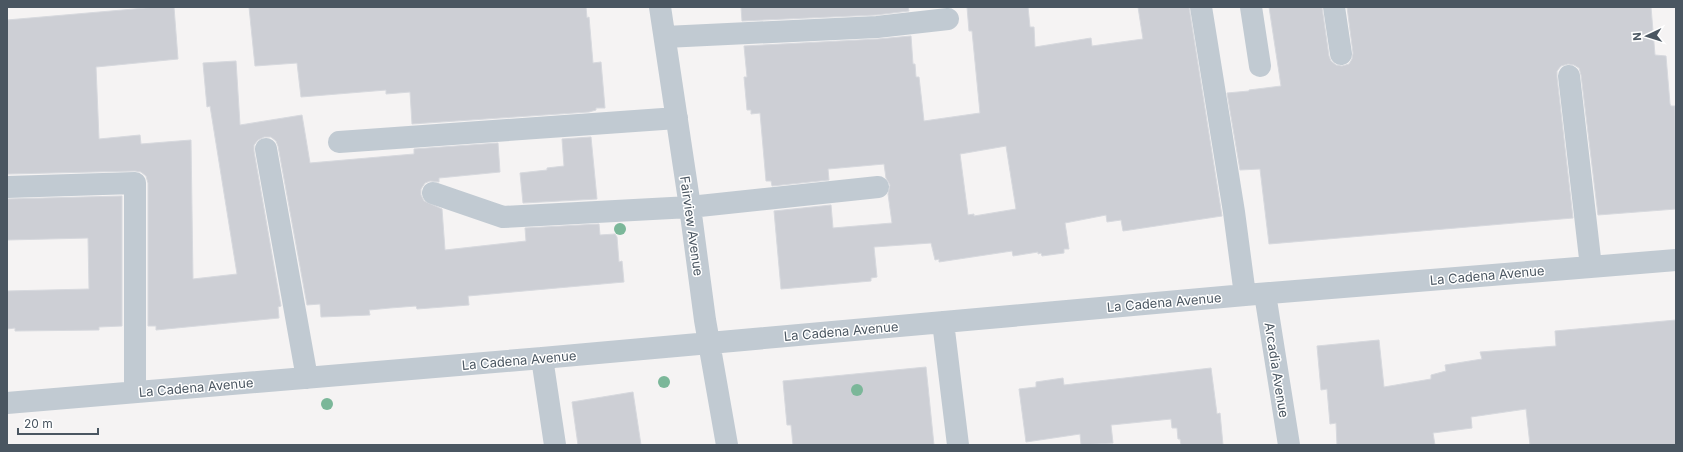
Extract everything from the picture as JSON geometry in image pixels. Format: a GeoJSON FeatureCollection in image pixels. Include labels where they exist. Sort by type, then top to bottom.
{"type":"FeatureCollection","features":[{"type":"Feature","properties":{"kind":"street","name":"Fairview Avenue"},"geometry":{"type":"LineString","coordinates":[[660,7],[709,343],[726,445]]}},
{"type":"Feature","properties":{"kind":"street","name":"Arcadia Avenue"},"geometry":{"type":"LineString","coordinates":[[1201,7],[1233,204],[1289,445]]}},
{"type":"Feature","properties":{"kind":"street"},"geometry":{"type":"LineString","coordinates":[[1251,7],[1260,66]]}},
{"type":"Feature","properties":{"kind":"street"},"geometry":{"type":"LineString","coordinates":[[1334,7],[1341,54]]}},
{"type":"Feature","properties":{"kind":"street"},"geometry":{"type":"LineString","coordinates":[[665,37],[877,27],[948,19]]}},
{"type":"Feature","properties":{"kind":"street"},"geometry":{"type":"LineString","coordinates":[[1569,76],[1591,266]]}},
{"type":"Feature","properties":{"kind":"street"},"geometry":{"type":"LineString","coordinates":[[339,142],[677,118]]}},
{"type":"Feature","properties":{"kind":"street"},"geometry":{"type":"LineString","coordinates":[[266,149],[307,378]]}},
{"type":"Feature","properties":{"kind":"street"},"geometry":{"type":"LineString","coordinates":[[7,187],[135,183],[135,392]]}},
{"type":"Feature","properties":{"kind":"street"},"geometry":{"type":"LineString","coordinates":[[433,194],[503,217],[690,208],[878,187]]}},
{"type":"Feature","properties":{"kind":"street","name":"La Cadena Avenue"},"geometry":{"type":"LineString","coordinates":[[7,403],[542,358],[1591,266],[1676,260]]}},
{"type":"Feature","properties":{"kind":"street"},"geometry":{"type":"LineString","coordinates":[[943,322],[958,445]]}},
{"type":"Feature","properties":{"kind":"street"},"geometry":{"type":"LineString","coordinates":[[542,358],[555,445]]}},
{"type":"Feature","properties":{"kind":"building"},"geometry":{"type":"Polygon","coordinates":[[[157,7],[174,7],[178,59],[96,67],[99,139],[140,135],[141,144],[191,140],[193,279],[237,274],[210,106],[207,107],[203,63],[236,61],[240,125],[302,115],[310,163],[414,154],[414,149],[498,143],[500,172],[439,178],[439,182],[430,181],[425,183],[421,189],[421,195],[424,201],[442,209],[445,250],[526,241],[525,228],[599,224],[600,235],[615,234],[617,237],[619,262],[622,261],[624,282],[468,296],[469,305],[417,309],[416,306],[390,308],[369,310],[370,315],[321,317],[320,304],[307,305],[278,146],[276,141],[271,137],[264,137],[258,140],[254,145],[254,151],[281,306],[278,307],[279,318],[156,330],[156,326],[148,326],[148,183],[146,176],[141,172],[135,171],[7,174],[7,20],[157,7]]]}},
{"type":"Feature","properties":{"kind":"building"},"geometry":{"type":"Polygon","coordinates":[[[249,7],[586,7],[587,18],[589,17],[593,63],[601,62],[605,108],[596,108],[596,110],[589,112],[412,124],[410,92],[386,94],[386,90],[301,97],[297,63],[255,66],[249,7]]]}},
{"type":"Feature","properties":{"kind":"building"},"geometry":{"type":"Polygon","coordinates":[[[741,7],[908,7],[909,11],[876,15],[742,21],[741,7]]]}},
{"type":"Feature","properties":{"kind":"building"},"geometry":{"type":"Polygon","coordinates":[[[967,7],[1028,7],[1030,27],[1034,27],[1035,47],[1091,38],[1092,46],[1143,39],[1138,7],[1189,7],[1222,216],[1123,231],[1121,220],[1107,222],[1106,215],[1065,223],[1069,249],[1064,249],[1064,253],[1042,256],[1041,253],[1038,254],[1038,252],[1013,256],[1012,251],[939,262],[939,259],[935,260],[931,243],[874,247],[877,277],[871,278],[871,281],[781,289],[774,211],[831,205],[833,228],[892,223],[888,194],[890,185],[886,178],[884,164],[828,169],[829,180],[772,186],[771,181],[766,181],[760,113],[751,114],[751,110],[747,110],[744,77],[747,77],[744,46],[911,36],[913,64],[915,64],[916,77],[919,77],[924,121],[980,113],[972,31],[969,31],[967,7]],[[1006,146],[960,154],[968,215],[974,214],[974,216],[1016,209],[1006,146]]]}},
{"type":"Feature","properties":{"kind":"building"},"geometry":{"type":"Polygon","coordinates":[[[1269,7],[1322,7],[1329,56],[1331,61],[1336,65],[1342,66],[1349,64],[1353,53],[1347,7],[1651,7],[1655,55],[1666,56],[1670,104],[1671,106],[1675,106],[1676,209],[1598,215],[1581,75],[1579,68],[1568,64],[1561,66],[1557,71],[1557,77],[1573,218],[1269,244],[1260,169],[1240,170],[1227,93],[1281,86],[1269,7]]]}},
{"type":"Feature","properties":{"kind":"building"},"geometry":{"type":"Polygon","coordinates":[[[591,137],[597,199],[523,203],[520,173],[547,170],[547,168],[564,166],[562,139],[591,137]]]}},
{"type":"Feature","properties":{"kind":"building"},"geometry":{"type":"Polygon","coordinates":[[[122,196],[122,326],[99,327],[99,330],[15,331],[15,328],[7,329],[7,291],[89,289],[88,238],[7,240],[7,199],[122,196]]]}},
{"type":"Feature","properties":{"kind":"building"},"geometry":{"type":"Polygon","coordinates":[[[1676,320],[1676,445],[1530,445],[1526,409],[1471,417],[1472,428],[1433,433],[1435,445],[1337,445],[1336,423],[1330,424],[1327,389],[1321,390],[1317,346],[1379,340],[1384,387],[1431,379],[1431,375],[1446,371],[1445,365],[1482,359],[1480,352],[1556,346],[1555,331],[1676,320]]]}},
{"type":"Feature","properties":{"kind":"building"},"geometry":{"type":"Polygon","coordinates":[[[926,367],[934,445],[793,445],[791,425],[787,425],[783,381],[926,367]]]}},
{"type":"Feature","properties":{"kind":"building"},"geometry":{"type":"Polygon","coordinates":[[[1211,368],[1217,414],[1220,413],[1223,445],[1181,445],[1180,439],[1178,439],[1177,428],[1172,428],[1171,419],[1111,425],[1113,443],[1081,445],[1080,434],[1026,442],[1019,389],[1036,387],[1036,382],[1063,378],[1064,385],[1211,368]]]}},
{"type":"Feature","properties":{"kind":"building"},"geometry":{"type":"Polygon","coordinates":[[[633,392],[641,445],[578,445],[572,402],[633,392]]]}}]}
